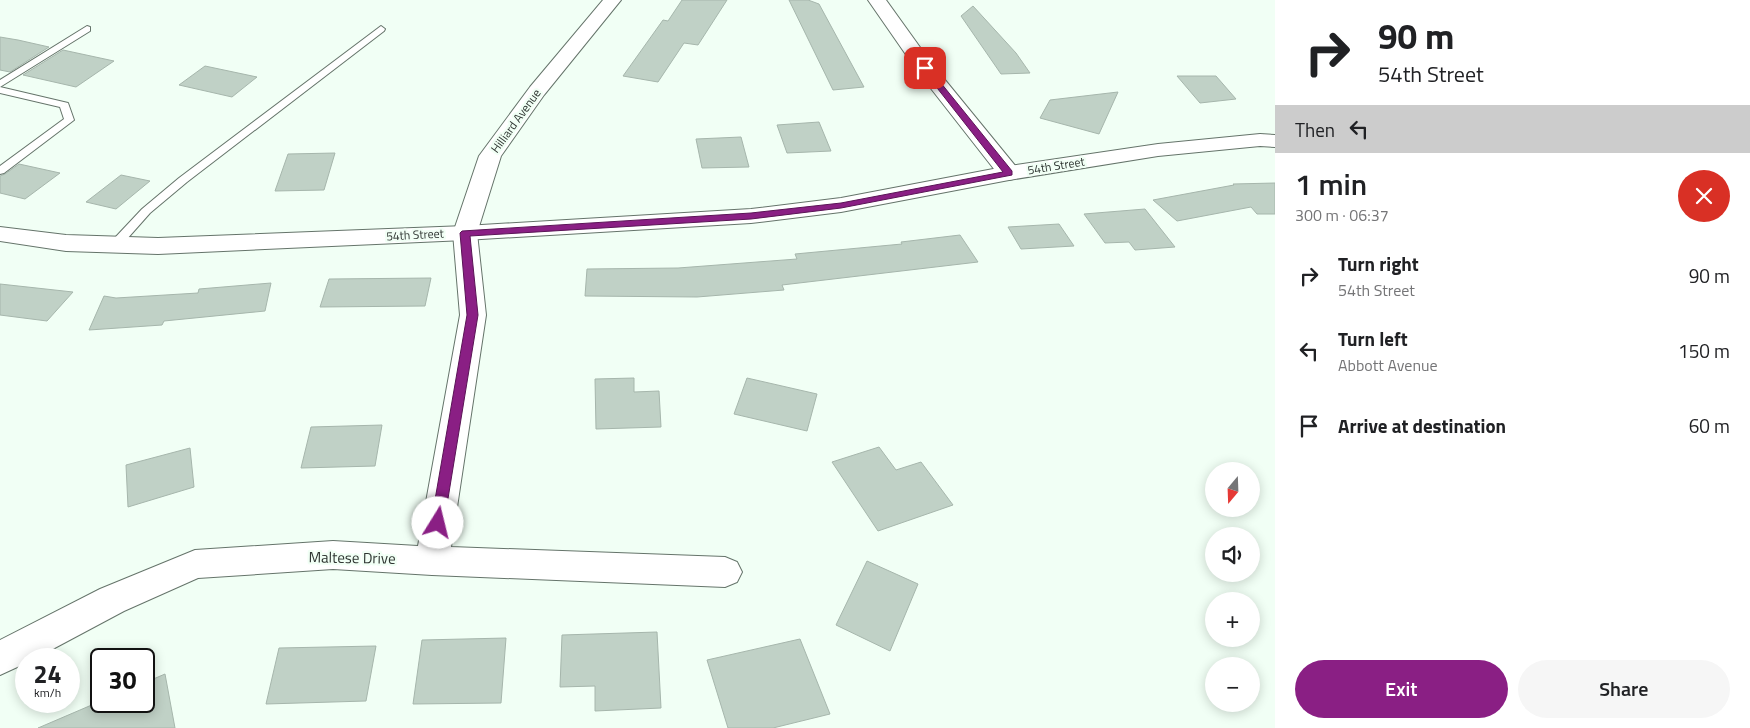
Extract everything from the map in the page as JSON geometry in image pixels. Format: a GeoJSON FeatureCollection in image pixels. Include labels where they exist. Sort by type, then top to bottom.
{"type":"FeatureCollection","features":[{"type":"Feature","properties":{"kind":"street","name":"Hilliard Avenue"},"geometry":{"type":"LineString","coordinates":[[432,561],[472,315],[465,233],[490,156],[537,91],[612,0]]}},
{"type":"Feature","properties":{"kind":"street"},"geometry":{"type":"LineString","coordinates":[[877,0],[925,68],[1009,173]]}},
{"type":"Feature","properties":{"kind":"street","name":"54th Street"},"geometry":{"type":"LineString","coordinates":[[0,234],[66,243],[158,246],[465,233],[751,216],[841,205],[1009,173],[1158,150],[1260,140],[1275,142]]}},
{"type":"Feature","properties":{"kind":"street","name":"Maltese Drive"},"geometry":{"type":"LineString","coordinates":[[0,658],[112,600],[195,564],[333,555],[432,561],[725,572]]}},
{"type":"Feature","properties":{"kind":"lane"},"geometry":{"type":"LineString","coordinates":[[0,84],[87,29]]}},
{"type":"Feature","properties":{"kind":"lane"},"geometry":{"type":"LineString","coordinates":[[115,245],[146,211],[182,180],[381,29]]}},
{"type":"Feature","properties":{"kind":"lane"},"geometry":{"type":"LineString","coordinates":[[0,90],[64,104],[69,120],[0,171]]}},
{"type":"Feature","properties":{"kind":"building"},"geometry":{"type":"Polygon","coordinates":[[[682,0],[727,0],[698,45],[684,43],[658,82],[623,76],[663,20],[668,21],[682,0]]]}},
{"type":"Feature","properties":{"kind":"building"},"geometry":{"type":"Polygon","coordinates":[[[789,0],[808,0],[819,4],[864,87],[833,90],[789,0]]]}},
{"type":"Feature","properties":{"kind":"building"},"geometry":{"type":"Polygon","coordinates":[[[973,6],[1016,53],[1030,73],[1001,74],[961,16],[973,6]]]}},
{"type":"Feature","properties":{"kind":"building"},"geometry":{"type":"Polygon","coordinates":[[[0,37],[49,47],[10,72],[0,70],[0,37]]]}},
{"type":"Feature","properties":{"kind":"building"},"geometry":{"type":"Polygon","coordinates":[[[63,50],[114,61],[76,87],[23,75],[63,50]]]}},
{"type":"Feature","properties":{"kind":"building"},"geometry":{"type":"Polygon","coordinates":[[[205,66],[257,77],[232,97],[179,85],[205,66]]]}},
{"type":"Feature","properties":{"kind":"building"},"geometry":{"type":"Polygon","coordinates":[[[1177,76],[1216,76],[1236,99],[1200,103],[1177,76]]]}},
{"type":"Feature","properties":{"kind":"building"},"geometry":{"type":"Polygon","coordinates":[[[1118,92],[1099,134],[1040,118],[1050,100],[1118,92]]]}},
{"type":"Feature","properties":{"kind":"building"},"geometry":{"type":"Polygon","coordinates":[[[819,122],[831,151],[787,153],[777,125],[819,122]]]}},
{"type":"Feature","properties":{"kind":"building"},"geometry":{"type":"Polygon","coordinates":[[[741,137],[749,167],[702,168],[696,139],[741,137]]]}},
{"type":"Feature","properties":{"kind":"building"},"geometry":{"type":"Polygon","coordinates":[[[335,153],[324,190],[275,191],[288,154],[335,153]]]}},
{"type":"Feature","properties":{"kind":"building"},"geometry":{"type":"Polygon","coordinates":[[[19,164],[60,173],[25,199],[0,193],[0,176],[19,164]]]}},
{"type":"Feature","properties":{"kind":"building"},"geometry":{"type":"Polygon","coordinates":[[[121,175],[150,181],[116,209],[86,202],[121,175]]]}},
{"type":"Feature","properties":{"kind":"building"},"geometry":{"type":"Polygon","coordinates":[[[1275,183],[1275,214],[1257,214],[1251,207],[1177,221],[1153,200],[1233,184],[1275,183]]]}},
{"type":"Feature","properties":{"kind":"building"},"geometry":{"type":"Polygon","coordinates":[[[1145,209],[1175,247],[1135,250],[1129,242],[1105,243],[1084,214],[1145,209]]]}},
{"type":"Feature","properties":{"kind":"building"},"geometry":{"type":"Polygon","coordinates":[[[1059,224],[1074,246],[1021,249],[1008,227],[1059,224]]]}},
{"type":"Feature","properties":{"kind":"building"},"geometry":{"type":"Polygon","coordinates":[[[960,235],[978,262],[782,285],[784,290],[697,297],[585,296],[587,269],[678,268],[797,259],[795,254],[902,244],[901,242],[960,235]]]}},
{"type":"Feature","properties":{"kind":"building"},"geometry":{"type":"Polygon","coordinates":[[[431,278],[425,306],[320,307],[329,279],[431,278]]]}},
{"type":"Feature","properties":{"kind":"building"},"geometry":{"type":"Polygon","coordinates":[[[271,283],[265,311],[164,321],[162,325],[89,330],[104,296],[116,298],[198,293],[199,289],[271,283]]]}},
{"type":"Feature","properties":{"kind":"building"},"geometry":{"type":"Polygon","coordinates":[[[0,284],[73,292],[47,321],[0,315],[0,284]]]}},
{"type":"Feature","properties":{"kind":"building"},"geometry":{"type":"Polygon","coordinates":[[[634,378],[634,392],[659,391],[661,427],[596,429],[595,379],[634,378]]]}},
{"type":"Feature","properties":{"kind":"building"},"geometry":{"type":"Polygon","coordinates":[[[747,378],[817,394],[807,431],[734,414],[747,378]]]}},
{"type":"Feature","properties":{"kind":"building"},"geometry":{"type":"Polygon","coordinates":[[[382,425],[375,466],[301,468],[311,427],[382,425]]]}},
{"type":"Feature","properties":{"kind":"building"},"geometry":{"type":"Polygon","coordinates":[[[879,447],[896,470],[921,462],[953,505],[878,531],[832,462],[879,447]]]}},
{"type":"Feature","properties":{"kind":"building"},"geometry":{"type":"Polygon","coordinates":[[[190,448],[194,487],[128,507],[126,465],[190,448]]]}},
{"type":"Feature","properties":{"kind":"building"},"geometry":{"type":"Polygon","coordinates":[[[867,561],[918,584],[890,651],[836,625],[867,561]]]}},
{"type":"Feature","properties":{"kind":"building"},"geometry":{"type":"Polygon","coordinates":[[[657,632],[661,708],[595,711],[595,686],[560,687],[562,635],[657,632]]]}},
{"type":"Feature","properties":{"kind":"building"},"geometry":{"type":"Polygon","coordinates":[[[506,638],[501,703],[413,704],[422,640],[506,638]]]}},
{"type":"Feature","properties":{"kind":"building"},"geometry":{"type":"Polygon","coordinates":[[[800,639],[830,714],[773,728],[728,728],[707,660],[800,639]]]}},
{"type":"Feature","properties":{"kind":"building"},"geometry":{"type":"Polygon","coordinates":[[[376,646],[366,701],[266,704],[279,648],[376,646]]]}},
{"type":"Feature","properties":{"kind":"building"},"geometry":{"type":"Polygon","coordinates":[[[165,674],[175,728],[38,728],[73,713],[80,713],[80,710],[90,706],[90,713],[155,713],[155,678],[165,674]]]}},
{"type":"Feature","properties":{"kind":"route"},"geometry":{"type":"LineString","coordinates":[[438,523],[472,315],[465,233],[751,216],[841,205],[923,191],[1009,173],[925,68]]}}]}
